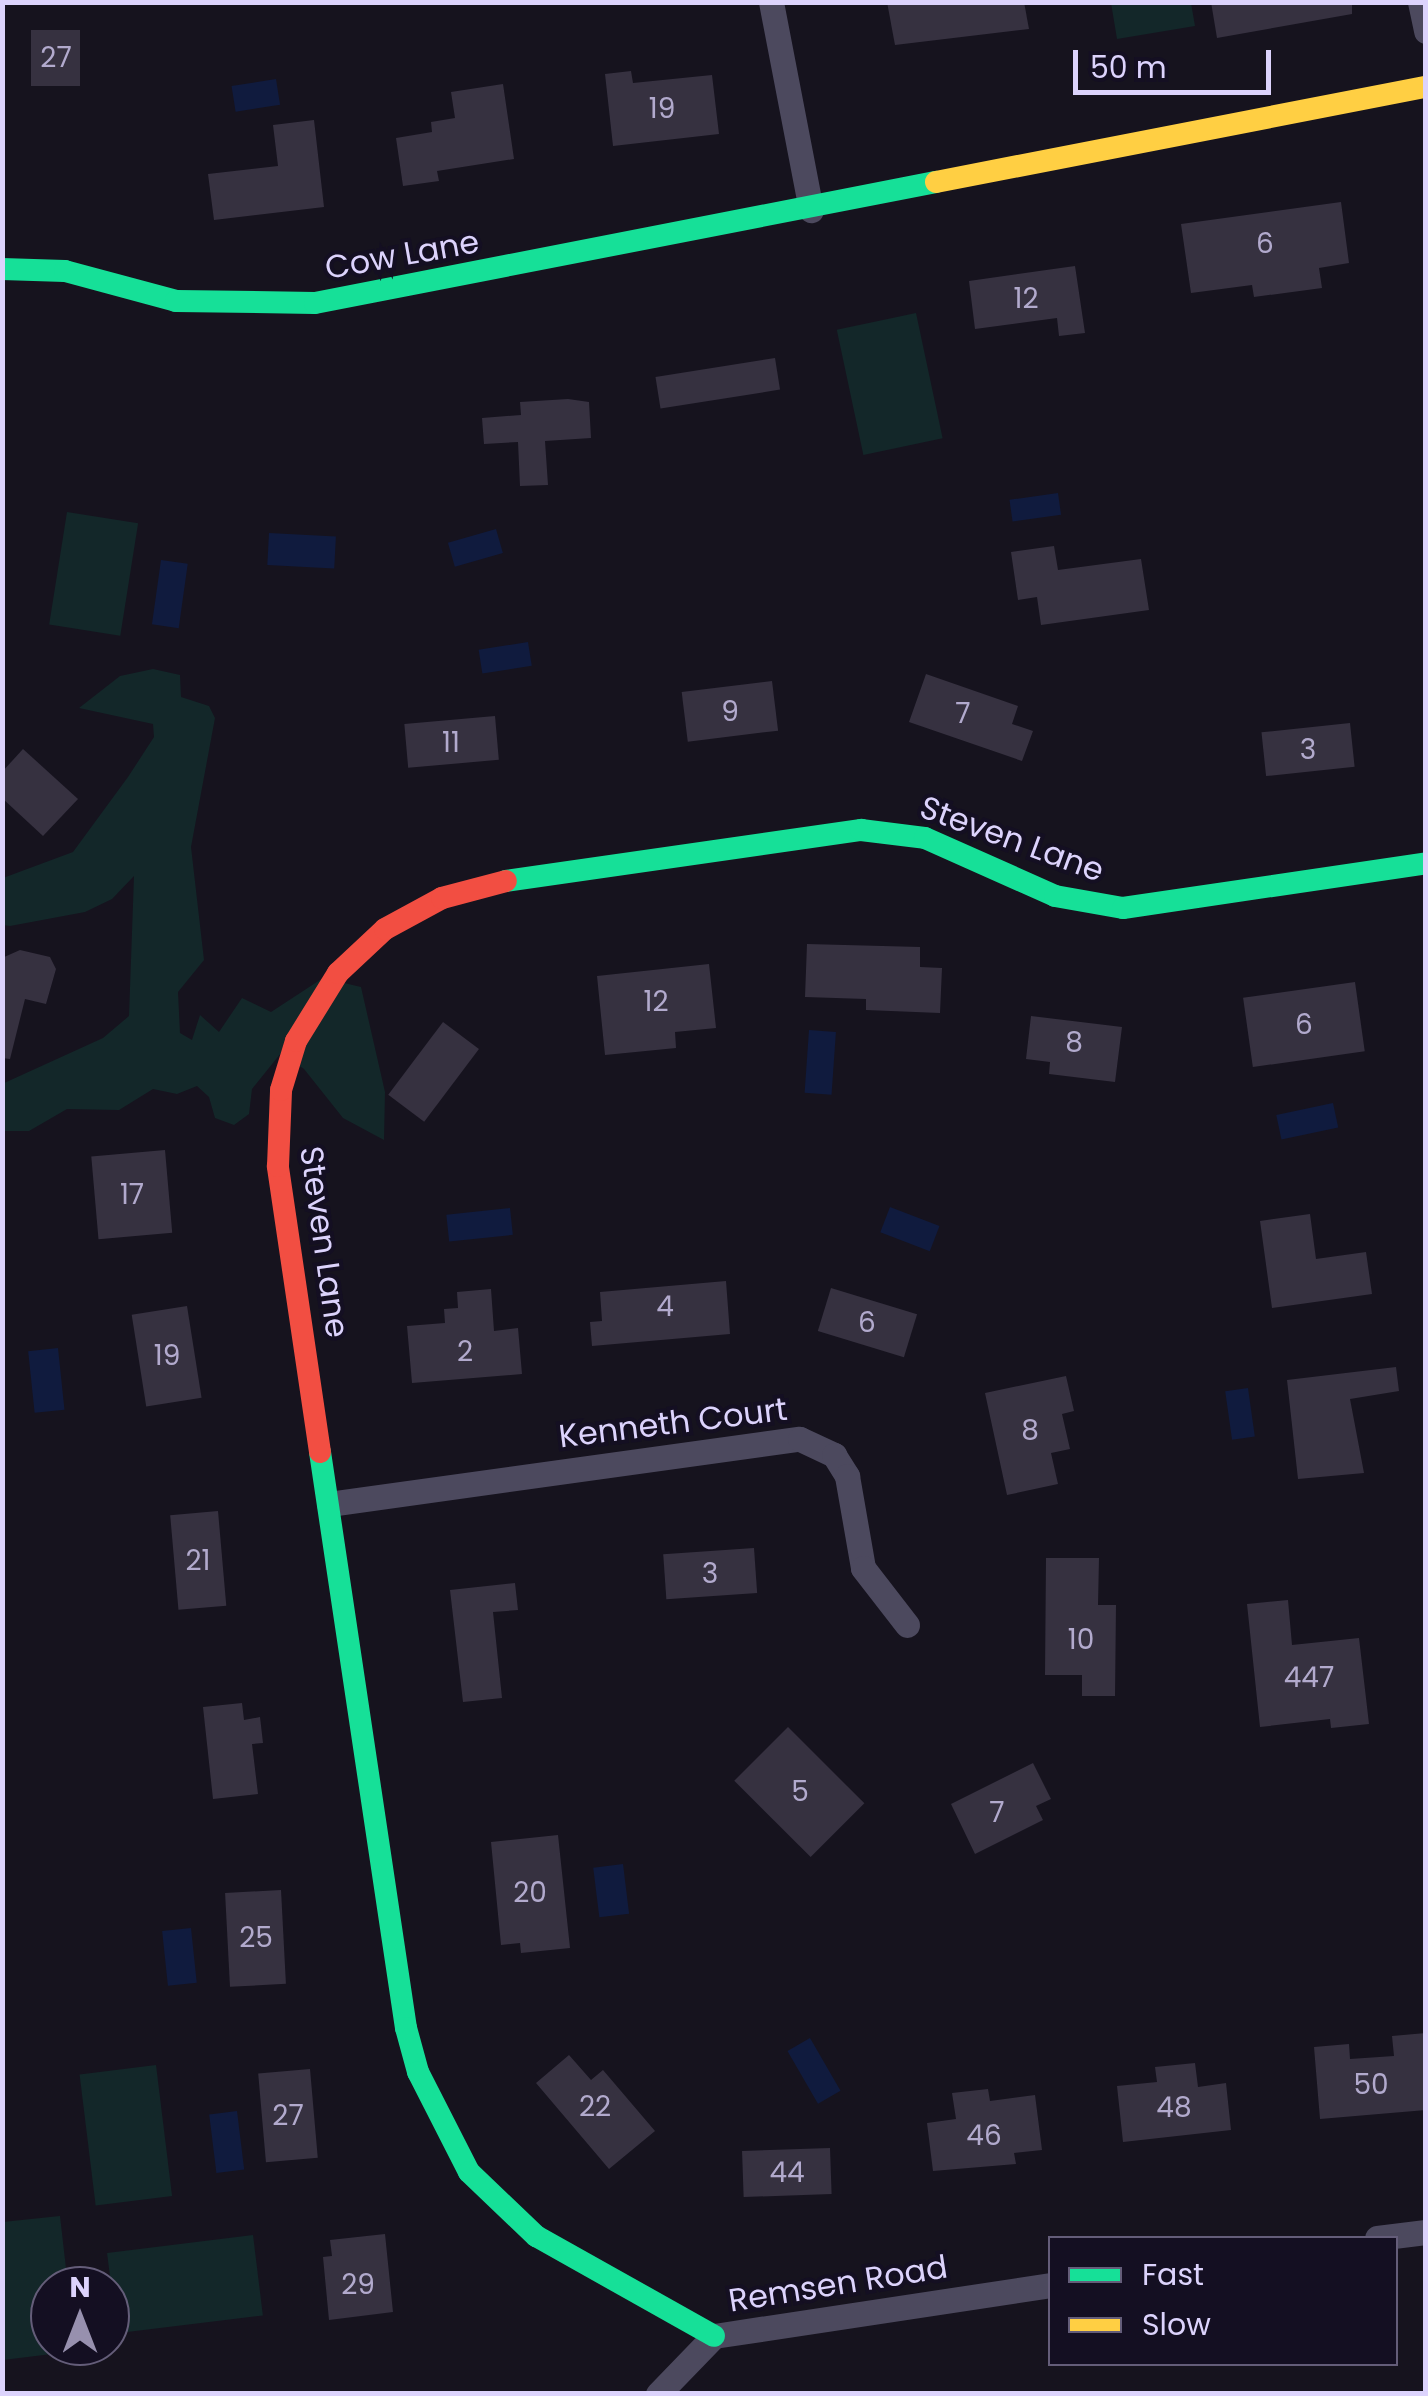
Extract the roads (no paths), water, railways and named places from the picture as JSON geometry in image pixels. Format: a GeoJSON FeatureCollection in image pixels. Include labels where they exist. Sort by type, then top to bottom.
{"type":"FeatureCollection","features":[{"type":"Feature","properties":{"kind":"street"},"geometry":{"type":"LineString","coordinates":[[771,2],[812,210]]}},
{"type":"Feature","properties":{"kind":"street"},"geometry":{"type":"LineString","coordinates":[[1420,2],[1426,31]]}},
{"type":"Feature","properties":{"kind":"street","name":"Cow Lane"},"geometry":{"type":"LineString","coordinates":[[2,268],[65,272],[176,301],[314,303],[812,210],[1426,87]]}},
{"type":"Feature","properties":{"kind":"street","name":"Steven Lane"},"geometry":{"type":"LineString","coordinates":[[714,2336],[536,2236],[470,2172],[438,2119],[406,2028],[278,1166],[277,1118],[296,1041],[317,1002],[385,929],[442,898],[499,882],[861,830],[924,838],[1055,896],[1123,908],[1426,864]]}},
{"type":"Feature","properties":{"kind":"street","name":"Kenneth Court"},"geometry":{"type":"LineString","coordinates":[[328,1504],[800,1438],[834,1455],[846,1476],[863,1568],[907,1625]]}},
{"type":"Feature","properties":{"kind":"street"},"geometry":{"type":"LineString","coordinates":[[1394,2236],[1426,2232]]}},
{"type":"Feature","properties":{"kind":"street","name":"Remsen Road"},"geometry":{"type":"LineString","coordinates":[[658,2394],[714,2336],[1048,2285]]}},
{"type":"Feature","properties":{"kind":"water"},"geometry":{"type":"Polygon","coordinates":[[[276,79],[280,105],[236,112],[232,86],[276,79]]]}},
{"type":"Feature","properties":{"kind":"water"},"geometry":{"type":"Polygon","coordinates":[[[1058,493],[1061,515],[1013,522],[1009,500],[1058,493]]]}},
{"type":"Feature","properties":{"kind":"water"},"geometry":{"type":"Polygon","coordinates":[[[496,529],[503,553],[455,567],[448,543],[496,529]]]}},
{"type":"Feature","properties":{"kind":"water"},"geometry":{"type":"Polygon","coordinates":[[[269,533],[336,537],[334,568],[267,565],[269,533]]]}},
{"type":"Feature","properties":{"kind":"water"},"geometry":{"type":"Polygon","coordinates":[[[161,560],[188,564],[179,628],[152,624],[161,560]]]}},
{"type":"Feature","properties":{"kind":"water"},"geometry":{"type":"Polygon","coordinates":[[[528,642],[532,666],[482,674],[479,650],[528,642]]]}},
{"type":"Feature","properties":{"kind":"water"},"geometry":{"type":"Polygon","coordinates":[[[809,1030],[836,1032],[832,1095],[805,1093],[809,1030]]]}},
{"type":"Feature","properties":{"kind":"water"},"geometry":{"type":"Polygon","coordinates":[[[1333,1103],[1338,1127],[1281,1140],[1276,1115],[1333,1103]]]}},
{"type":"Feature","properties":{"kind":"water"},"geometry":{"type":"Polygon","coordinates":[[[890,1207],[939,1226],[930,1251],[880,1232],[890,1207]]]}},
{"type":"Feature","properties":{"kind":"water"},"geometry":{"type":"Polygon","coordinates":[[[510,1208],[513,1235],[449,1242],[446,1215],[510,1208]]]}},
{"type":"Feature","properties":{"kind":"water"},"geometry":{"type":"Polygon","coordinates":[[[58,1348],[64,1410],[35,1413],[28,1351],[58,1348]]]}},
{"type":"Feature","properties":{"kind":"water"},"geometry":{"type":"Polygon","coordinates":[[[1248,1388],[1255,1437],[1232,1440],[1225,1391],[1248,1388]]]}},
{"type":"Feature","properties":{"kind":"water"},"geometry":{"type":"Polygon","coordinates":[[[623,1864],[629,1914],[599,1917],[593,1868],[623,1864]]]}},
{"type":"Feature","properties":{"kind":"water"},"geometry":{"type":"Polygon","coordinates":[[[191,1928],[197,1983],[168,1986],[162,1931],[191,1928]]]}},
{"type":"Feature","properties":{"kind":"water"},"geometry":{"type":"Polygon","coordinates":[[[810,2038],[840,2091],[818,2104],[787,2051],[810,2038]]]}},
{"type":"Feature","properties":{"kind":"water"},"geometry":{"type":"Polygon","coordinates":[[[237,2111],[244,2170],[216,2173],[209,2114],[237,2111]]]}}]}
